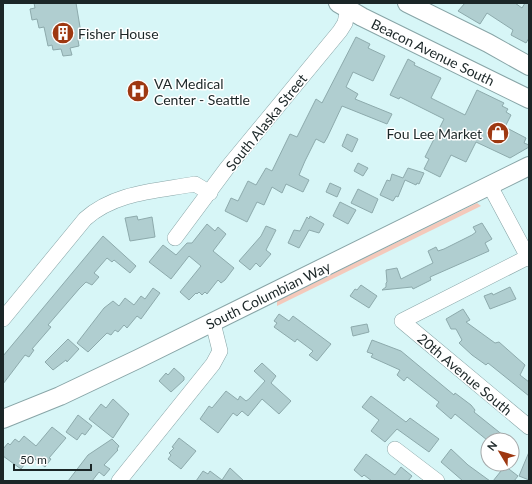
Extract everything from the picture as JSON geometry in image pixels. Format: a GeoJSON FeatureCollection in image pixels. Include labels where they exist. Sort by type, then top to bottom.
{"type":"FeatureCollection","features":[{"type":"Feature","properties":{"kind":"main road"},"geometry":{"type":"LineString","coordinates":[[407,3],[529,65]]}},
{"type":"Feature","properties":{"kind":"main road","name":"Beacon Avenue South"},"geometry":{"type":"LineString","coordinates":[[345,5],[529,99]]}},
{"type":"Feature","properties":{"kind":"main road","name":"South Columbian Way"},"geometry":{"type":"LineString","coordinates":[[3,419],[87,384],[529,166]]}},
{"type":"Feature","properties":{"kind":"street","name":"South Alaska Street"},"geometry":{"type":"LineString","coordinates":[[175,238],[210,193],[227,168],[340,32],[345,23],[345,5]]}},
{"type":"Feature","properties":{"kind":"street"},"geometry":{"type":"LineString","coordinates":[[3,319],[85,218],[102,206],[124,196],[195,184],[210,193]]}},
{"type":"Feature","properties":{"kind":"street"},"geometry":{"type":"LineString","coordinates":[[490,186],[528,258]]}},
{"type":"Feature","properties":{"kind":"street","name":"20th Avenue South"},"geometry":{"type":"LineString","coordinates":[[528,258],[402,321],[529,427]]}},
{"type":"Feature","properties":{"kind":"street"},"geometry":{"type":"LineString","coordinates":[[119,481],[213,364],[220,350],[213,323]]}},
{"type":"Feature","properties":{"kind":"street"},"geometry":{"type":"LineString","coordinates":[[395,449],[437,481]]}},
{"type":"Feature","properties":{"kind":"shaded area"},"geometry":{"type":"Polygon","coordinates":[[[477,203],[481,206],[277,306],[277,301],[477,203]]]}},
{"type":"Feature","properties":{"kind":"building","name":"Fisher House"},"geometry":{"type":"Polygon","coordinates":[[[34,3],[76,3],[82,39],[78,40],[79,46],[70,48],[72,55],[63,56],[61,49],[53,50],[52,45],[48,46],[44,27],[39,28],[37,19],[32,20],[30,9],[35,8],[34,3]]]}},
{"type":"Feature","properties":{"kind":"building"},"geometry":{"type":"Polygon","coordinates":[[[465,3],[515,3],[522,8],[525,3],[529,3],[529,38],[526,43],[511,35],[513,30],[487,13],[480,24],[458,11],[465,3]]]}},
{"type":"Feature","properties":{"kind":"building"},"geometry":{"type":"Polygon","coordinates":[[[356,37],[370,44],[368,48],[385,56],[373,81],[353,72],[346,87],[358,94],[355,99],[392,114],[387,124],[342,106],[324,143],[316,139],[305,161],[299,175],[309,180],[303,192],[286,184],[282,193],[272,187],[264,205],[257,202],[247,222],[225,211],[231,198],[238,201],[248,181],[256,185],[266,168],[272,171],[290,134],[297,137],[316,99],[322,103],[356,37]]]}},
{"type":"Feature","properties":{"kind":"building"},"geometry":{"type":"Polygon","coordinates":[[[408,59],[415,63],[414,65],[441,78],[431,98],[465,115],[477,90],[504,103],[502,106],[508,109],[506,112],[511,115],[505,127],[526,138],[524,143],[529,145],[529,147],[510,158],[476,142],[466,162],[451,155],[440,177],[424,169],[429,159],[425,157],[444,119],[400,97],[399,99],[390,95],[408,59]]]}},
{"type":"Feature","properties":{"kind":"building"},"geometry":{"type":"Polygon","coordinates":[[[347,134],[358,139],[352,152],[342,146],[347,134]]]}},
{"type":"Feature","properties":{"kind":"building"},"geometry":{"type":"Polygon","coordinates":[[[358,163],[368,168],[363,176],[354,171],[358,163]]]}},
{"type":"Feature","properties":{"kind":"building"},"geometry":{"type":"Polygon","coordinates":[[[408,168],[424,173],[419,184],[417,183],[416,185],[405,180],[398,197],[396,196],[393,201],[380,195],[387,180],[390,181],[392,174],[403,178],[408,168]]]}},
{"type":"Feature","properties":{"kind":"building"},"geometry":{"type":"Polygon","coordinates":[[[330,183],[341,188],[337,197],[326,192],[330,183]]]}},
{"type":"Feature","properties":{"kind":"building"},"geometry":{"type":"Polygon","coordinates":[[[358,189],[378,199],[372,213],[351,203],[358,189]]]}},
{"type":"Feature","properties":{"kind":"building"},"geometry":{"type":"Polygon","coordinates":[[[340,202],[356,210],[348,224],[333,216],[340,202]]]}},
{"type":"Feature","properties":{"kind":"building"},"geometry":{"type":"Polygon","coordinates":[[[137,216],[138,220],[152,217],[155,237],[130,241],[125,218],[137,216]]]}},
{"type":"Feature","properties":{"kind":"building"},"geometry":{"type":"Polygon","coordinates":[[[310,216],[324,224],[319,233],[309,230],[299,248],[288,243],[294,230],[300,231],[307,217],[309,219],[310,216]]]}},
{"type":"Feature","properties":{"kind":"building"},"geometry":{"type":"Polygon","coordinates":[[[482,223],[492,239],[485,243],[489,251],[430,277],[431,280],[413,289],[412,287],[382,290],[386,287],[387,282],[386,270],[397,268],[401,279],[433,263],[428,251],[436,247],[438,251],[444,249],[472,235],[476,232],[473,227],[482,223]]]}},
{"type":"Feature","properties":{"kind":"building"},"geometry":{"type":"Polygon","coordinates":[[[207,224],[215,231],[218,227],[226,234],[213,251],[234,268],[221,283],[218,280],[207,294],[205,292],[202,295],[199,292],[197,294],[196,293],[189,300],[180,292],[201,266],[189,256],[171,279],[149,262],[163,245],[176,255],[187,243],[192,243],[207,224]]]}},
{"type":"Feature","properties":{"kind":"building"},"geometry":{"type":"Polygon","coordinates":[[[266,226],[276,230],[266,250],[271,254],[260,267],[256,263],[250,270],[239,261],[261,236],[266,226]]]}},
{"type":"Feature","properties":{"kind":"building"},"geometry":{"type":"Polygon","coordinates":[[[103,236],[136,266],[130,273],[114,260],[112,262],[107,258],[94,273],[99,277],[92,285],[86,282],[79,289],[48,325],[51,327],[32,349],[34,350],[29,357],[25,355],[3,384],[3,356],[103,236]]]}},
{"type":"Feature","properties":{"kind":"building"},"geometry":{"type":"Polygon","coordinates":[[[361,285],[377,296],[369,308],[350,296],[355,289],[357,290],[361,285]]]}},
{"type":"Feature","properties":{"kind":"building"},"geometry":{"type":"Polygon","coordinates":[[[510,287],[516,299],[490,309],[484,296],[492,293],[493,295],[510,287]]]}},
{"type":"Feature","properties":{"kind":"building"},"geometry":{"type":"Polygon","coordinates":[[[153,288],[160,293],[141,319],[137,316],[127,328],[124,325],[118,332],[115,330],[111,335],[107,333],[88,352],[77,343],[104,308],[113,301],[119,306],[125,298],[134,305],[141,296],[145,299],[153,288]]]}},
{"type":"Feature","properties":{"kind":"building"},"geometry":{"type":"Polygon","coordinates":[[[463,309],[470,320],[466,322],[495,343],[499,342],[525,365],[520,375],[529,382],[529,396],[488,363],[486,365],[472,355],[459,343],[462,340],[456,329],[451,329],[446,319],[463,309]]]}},
{"type":"Feature","properties":{"kind":"building"},"geometry":{"type":"Polygon","coordinates":[[[279,314],[289,321],[293,316],[331,344],[317,361],[309,355],[313,351],[297,339],[295,342],[274,327],[277,323],[274,321],[279,314]]]}},
{"type":"Feature","properties":{"kind":"building"},"geometry":{"type":"Polygon","coordinates":[[[367,324],[369,332],[353,336],[351,327],[367,324]]]}},
{"type":"Feature","properties":{"kind":"building"},"geometry":{"type":"Polygon","coordinates":[[[68,339],[79,349],[67,362],[66,360],[53,370],[45,362],[68,339]]]}},
{"type":"Feature","properties":{"kind":"building"},"geometry":{"type":"Polygon","coordinates":[[[372,340],[401,351],[454,395],[455,393],[471,405],[475,410],[474,412],[499,432],[480,432],[480,434],[455,414],[451,419],[436,406],[439,402],[407,377],[404,381],[397,375],[400,370],[371,357],[373,354],[367,352],[372,340]]]}},
{"type":"Feature","properties":{"kind":"building"},"geometry":{"type":"Polygon","coordinates":[[[262,363],[276,376],[271,383],[291,401],[279,414],[262,399],[248,416],[242,411],[237,416],[233,413],[218,433],[200,419],[209,406],[212,408],[226,391],[238,400],[240,396],[246,401],[249,399],[265,381],[254,371],[262,363]]]}},
{"type":"Feature","properties":{"kind":"building"},"geometry":{"type":"Polygon","coordinates":[[[174,368],[184,377],[184,380],[171,392],[159,381],[166,373],[168,375],[174,368]]]}},
{"type":"Feature","properties":{"kind":"building"},"geometry":{"type":"Polygon","coordinates":[[[371,396],[406,422],[410,418],[439,439],[429,452],[397,429],[385,442],[371,431],[379,420],[362,407],[371,396]]]}},
{"type":"Feature","properties":{"kind":"building"},"geometry":{"type":"Polygon","coordinates":[[[113,399],[129,414],[113,438],[89,419],[101,404],[106,408],[113,399]]]}},
{"type":"Feature","properties":{"kind":"building"},"geometry":{"type":"Polygon","coordinates":[[[78,415],[92,426],[85,435],[82,433],[77,440],[66,432],[78,415]]]}},
{"type":"Feature","properties":{"kind":"building"},"geometry":{"type":"Polygon","coordinates":[[[52,427],[66,438],[49,458],[51,459],[45,467],[31,456],[21,469],[3,456],[3,449],[8,443],[10,445],[15,439],[19,442],[24,436],[36,446],[52,427]]]}},
{"type":"Feature","properties":{"kind":"building"},"geometry":{"type":"Polygon","coordinates":[[[179,438],[196,451],[181,469],[168,459],[171,455],[169,453],[174,448],[172,447],[179,438]]]}},
{"type":"Feature","properties":{"kind":"building"},"geometry":{"type":"Polygon","coordinates":[[[112,439],[119,446],[117,449],[118,450],[104,465],[110,469],[104,476],[99,472],[92,481],[68,481],[88,455],[112,439]]]}},
{"type":"Feature","properties":{"kind":"building"},"geometry":{"type":"Polygon","coordinates":[[[451,449],[468,465],[490,481],[463,481],[441,462],[451,449]]]}},
{"type":"Feature","properties":{"kind":"building"},"geometry":{"type":"Polygon","coordinates":[[[529,452],[529,480],[519,476],[529,452]]]}},
{"type":"Feature","properties":{"kind":"building"},"geometry":{"type":"Polygon","coordinates":[[[366,454],[395,475],[401,467],[412,476],[408,481],[372,481],[364,475],[362,477],[354,470],[366,454]]]}},
{"type":"Feature","properties":{"kind":"building"},"geometry":{"type":"Polygon","coordinates":[[[230,468],[244,481],[196,481],[203,471],[208,474],[210,471],[222,480],[230,468]]]}},
{"type":"Feature","properties":{"kind":"building"},"geometry":{"type":"Polygon","coordinates":[[[500,472],[513,472],[518,476],[514,481],[493,481],[500,472]]]}},
{"type":"Feature","properties":{"kind":"place","name":"Fisher House"},"geometry":{"type":"Point","coordinates":[63,33]}},
{"type":"Feature","properties":{"kind":"place","name":"VA Medical Center - Seattle"},"geometry":{"type":"Point","coordinates":[138,91]}},
{"type":"Feature","properties":{"kind":"place","name":"Fou Lee Market"},"geometry":{"type":"Point","coordinates":[498,133]}}]}
